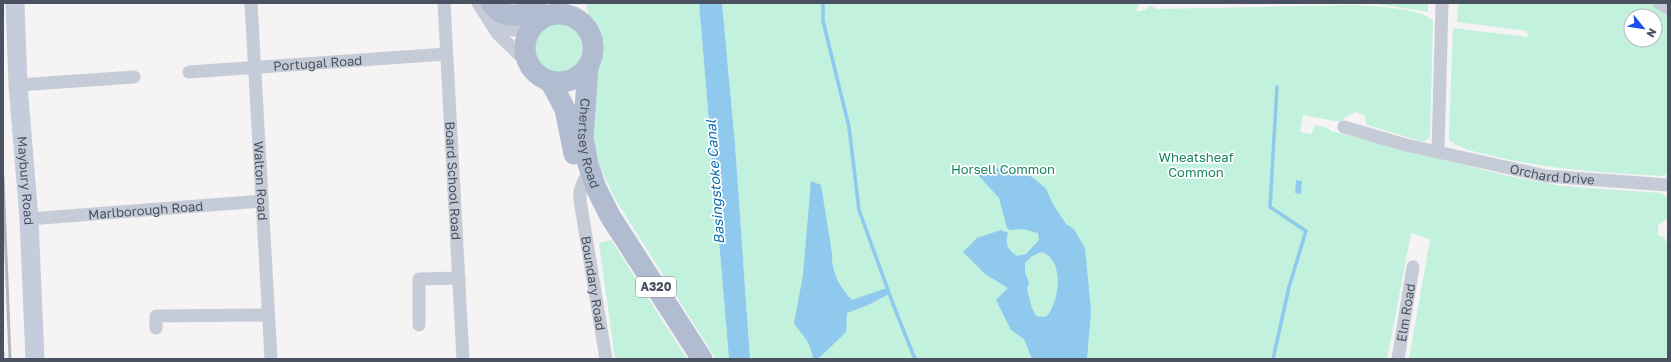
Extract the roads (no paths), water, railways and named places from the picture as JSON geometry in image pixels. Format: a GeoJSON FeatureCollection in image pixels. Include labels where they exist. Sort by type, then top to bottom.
{"type":"FeatureCollection","features":[{"type":"Feature","properties":{"kind":"main road"},"geometry":{"type":"LineString","coordinates":[[491,12],[516,16],[529,10],[544,8]]}},
{"type":"Feature","properties":{"kind":"main road"},"geometry":{"type":"LineString","coordinates":[[529,64],[525,47],[530,30],[537,22],[544,8]]}},
{"type":"Feature","properties":{"kind":"main road","name":"A320"},"geometry":{"type":"LineString","coordinates":[[544,8],[556,14],[572,10],[586,27],[593,40],[592,59],[588,68]]}},
{"type":"Feature","properties":{"kind":"main road","name":"A320"},"geometry":{"type":"LineString","coordinates":[[529,64],[535,73],[550,82]]}},
{"type":"Feature","properties":{"kind":"main road"},"geometry":{"type":"LineString","coordinates":[[550,82],[564,83],[573,80],[588,68]]}},
{"type":"Feature","properties":{"kind":"main road","name":"Chertsey Road"},"geometry":{"type":"LineString","coordinates":[[588,68],[583,137],[588,164],[588,192]]}},
{"type":"Feature","properties":{"kind":"main road","name":"Chertsey Road"},"geometry":{"type":"LineString","coordinates":[[550,82],[565,109],[575,155],[588,192],[610,216],[702,359]]}},
{"type":"Feature","properties":{"kind":"street","name":"Maybury Road"},"geometry":{"type":"LineString","coordinates":[[15,3],[18,85],[29,219],[35,359]]}},
{"type":"Feature","properties":{"kind":"street","name":"Walton Road"},"geometry":{"type":"LineString","coordinates":[[251,3],[271,359]]}},
{"type":"Feature","properties":{"kind":"street","name":"Board School Road"},"geometry":{"type":"LineString","coordinates":[[444,3],[464,359]]}},
{"type":"Feature","properties":{"kind":"street"},"geometry":{"type":"LineString","coordinates":[[478,3],[514,30],[530,30]]}},
{"type":"Feature","properties":{"kind":"street"},"geometry":{"type":"LineString","coordinates":[[1438,151],[1442,3]]}},
{"type":"Feature","properties":{"kind":"street"},"geometry":{"type":"LineString","coordinates":[[1659,3],[1668,8]]}},
{"type":"Feature","properties":{"kind":"street"},"geometry":{"type":"LineString","coordinates":[[491,12],[497,34],[529,64]]}},
{"type":"Feature","properties":{"kind":"street","name":"Portugal Road"},"geometry":{"type":"LineString","coordinates":[[189,72],[255,69],[446,54]]}},
{"type":"Feature","properties":{"kind":"street"},"geometry":{"type":"LineString","coordinates":[[18,85],[134,77]]}},
{"type":"Feature","properties":{"kind":"street","name":"Orchard Drive"},"geometry":{"type":"LineString","coordinates":[[1352,127],[1406,145],[1555,178],[1668,185]]}},
{"type":"Feature","properties":{"kind":"street","name":"Boundary Road"},"geometry":{"type":"LineString","coordinates":[[588,192],[606,359]]}},
{"type":"Feature","properties":{"kind":"street","name":"Marlborough Road"},"geometry":{"type":"LineString","coordinates":[[29,219],[262,201]]}},
{"type":"Feature","properties":{"kind":"street","name":"Elm Road"},"geometry":{"type":"LineString","coordinates":[[1398,359],[1413,267]]}},
{"type":"Feature","properties":{"kind":"street"},"geometry":{"type":"LineString","coordinates":[[419,325],[419,279],[459,278]]}},
{"type":"Feature","properties":{"kind":"street"},"geometry":{"type":"LineString","coordinates":[[156,328],[156,316],[268,315]]}},
{"type":"Feature","properties":{"kind":"water","name":"Basingstoke Canal"},"geometry":{"type":"Polygon","coordinates":[[[699,3],[722,3],[735,144],[750,359],[729,359],[699,3]]]}},
{"type":"Feature","properties":{"kind":"water"},"geometry":{"type":"Polygon","coordinates":[[[981,167],[1007,169],[1029,175],[1046,189],[1054,206],[1066,224],[1074,229],[1085,248],[1091,311],[1087,359],[1032,359],[1024,339],[1011,330],[996,300],[1008,288],[985,274],[963,252],[977,238],[1001,230],[1008,233],[1008,246],[1017,256],[1026,254],[1039,240],[1038,233],[1023,229],[1010,230],[1007,228],[999,198],[978,175],[981,167]],[[1041,252],[1032,256],[1025,263],[1025,272],[1029,283],[1027,289],[1032,308],[1036,316],[1046,317],[1051,310],[1057,291],[1057,271],[1049,256],[1041,252]]]}},
{"type":"Feature","properties":{"kind":"water"},"geometry":{"type":"Polygon","coordinates":[[[1296,180],[1302,181],[1301,194],[1295,193],[1296,180]]]}},
{"type":"Feature","properties":{"kind":"water"},"geometry":{"type":"Polygon","coordinates":[[[811,181],[821,185],[833,267],[840,285],[852,300],[887,288],[889,294],[868,305],[847,313],[846,332],[818,359],[813,359],[809,344],[794,324],[803,275],[811,181]]]}},
{"type":"Feature","properties":{"kind":"waterway"},"geometry":{"type":"LineString","coordinates":[[823,3],[823,21],[849,127],[859,210],[893,304],[915,359]]}},
{"type":"Feature","properties":{"kind":"waterway"},"geometry":{"type":"LineString","coordinates":[[1273,359],[1289,287],[1306,231],[1270,207],[1277,87]]}},
{"type":"Feature","properties":{"kind":"railway"},"geometry":{"type":"LineString","coordinates":[[3,177],[10,359]]}},
{"type":"Feature","properties":{"kind":"railway"},"geometry":{"type":"LineString","coordinates":[[3,352],[3,359]]}},
{"type":"Feature","properties":{"kind":"park label","name":"Wheatsheaf Common"},"geometry":{"type":"Point","coordinates":[1196,164]}},
{"type":"Feature","properties":{"kind":"park label","name":"Horsell Common"},"geometry":{"type":"Point","coordinates":[1003,169]}}]}
